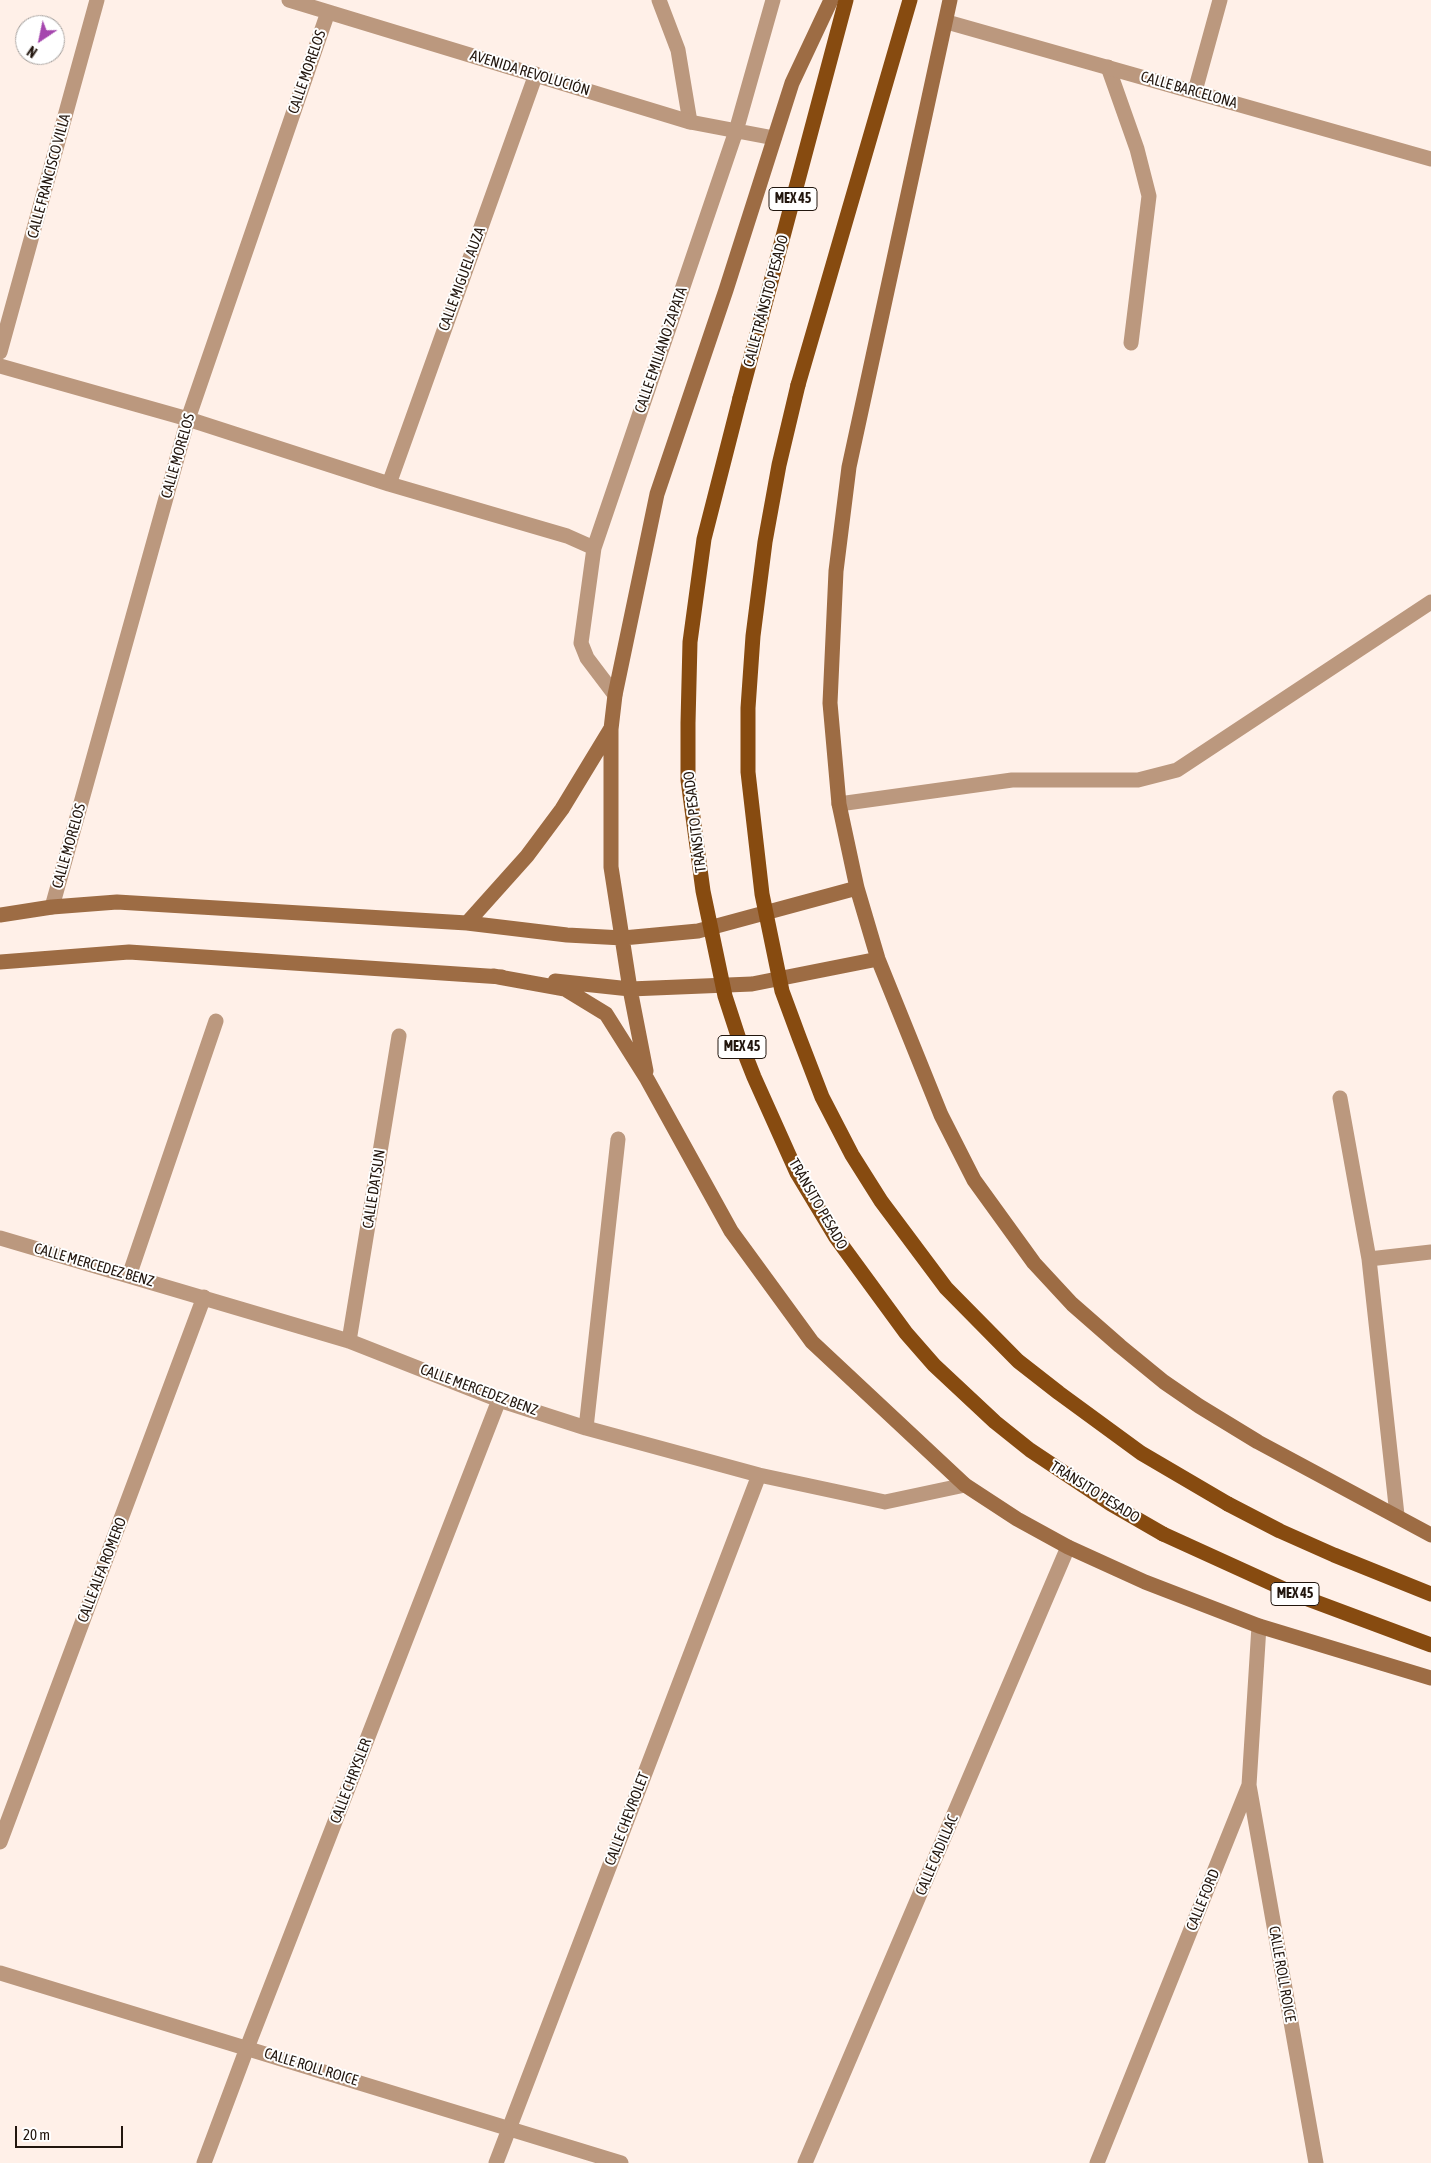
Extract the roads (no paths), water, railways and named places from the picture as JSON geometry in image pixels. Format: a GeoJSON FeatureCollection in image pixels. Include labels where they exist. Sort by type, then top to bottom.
{"type":"FeatureCollection","features":[{"type":"Feature","properties":{"kind":"main road","name":"CALLE TRÁNSITO PESADO"},"geometry":{"type":"LineString","coordinates":[[740,398],[846,0]]}},
{"type":"Feature","properties":{"kind":"main road"},"geometry":{"type":"LineString","coordinates":[[910,0],[798,385],[778,465],[765,542],[753,636],[748,717],[748,772],[762,894],[782,991],[822,1097],[852,1155],[881,1201],[946,1288],[1018,1361],[1141,1452],[1228,1504],[1280,1532],[1334,1556],[1431,1594]]}},
{"type":"Feature","properties":{"kind":"main road","name":"TRÁNSITO PESADO"},"geometry":{"type":"LineString","coordinates":[[740,398],[704,539],[690,642],[688,780],[703,891],[725,996],[754,1077],[797,1173],[835,1236],[906,1332],[934,1365],[995,1422],[1030,1450],[1111,1504],[1163,1534],[1297,1595],[1431,1645]]}},
{"type":"Feature","properties":{"kind":"street","name":"CALLE FRANCISCO VILLA"},"geometry":{"type":"LineString","coordinates":[[0,352],[97,0]]}},
{"type":"Feature","properties":{"kind":"street","name":"AVENIDA REVOLUCIÓN"},"geometry":{"type":"LineString","coordinates":[[289,0],[690,122],[774,138]]}},
{"type":"Feature","properties":{"kind":"street"},"geometry":{"type":"LineString","coordinates":[[659,0],[678,50],[690,122]]}},
{"type":"Feature","properties":{"kind":"street","name":"CALLE EMILIANO ZAPATA"},"geometry":{"type":"LineString","coordinates":[[615,695],[587,658],[581,643],[594,548],[736,130],[773,0]]}},
{"type":"Feature","properties":{"kind":"street"},"geometry":{"type":"LineString","coordinates":[[647,1080],[630,990],[612,867],[611,729],[615,695],[657,494],[726,290],[792,83],[831,0]]}},
{"type":"Feature","properties":{"kind":"street"},"geometry":{"type":"LineString","coordinates":[[950,0],[947,22],[907,193],[849,467],[836,571],[830,703],[839,804],[857,888],[878,959],[941,1115],[974,1180],[1034,1263],[1066,1297],[1120,1346],[1164,1382],[1199,1406],[1258,1442],[1431,1535]]}},
{"type":"Feature","properties":{"kind":"street"},"geometry":{"type":"LineString","coordinates":[[1195,91],[1220,0]]}},
{"type":"Feature","properties":{"kind":"street","name":"CALLE MORELOS"},"geometry":{"type":"LineString","coordinates":[[52,907],[188,419],[328,12]]}},
{"type":"Feature","properties":{"kind":"street","name":"CALLE BARCELONA"},"geometry":{"type":"LineString","coordinates":[[947,22],[1431,159]]}},
{"type":"Feature","properties":{"kind":"street"},"geometry":{"type":"LineString","coordinates":[[1108,68],[1137,149],[1150,196],[1132,343]]}},
{"type":"Feature","properties":{"kind":"street","name":"CALLE MIGUEL AUZA"},"geometry":{"type":"LineString","coordinates":[[389,484],[536,74]]}},
{"type":"Feature","properties":{"kind":"street"},"geometry":{"type":"LineString","coordinates":[[0,366],[188,419],[389,484],[567,536],[594,548]]}},
{"type":"Feature","properties":{"kind":"street"},"geometry":{"type":"LineString","coordinates":[[839,804],[1012,780],[1138,780],[1177,770],[1431,602]]}},
{"type":"Feature","properties":{"kind":"street"},"geometry":{"type":"LineString","coordinates":[[467,923],[527,856],[562,809],[611,729]]}},
{"type":"Feature","properties":{"kind":"street"},"geometry":{"type":"LineString","coordinates":[[0,915],[52,907],[117,902],[467,923],[567,935],[623,938],[698,931],[857,888]]}},
{"type":"Feature","properties":{"kind":"street"},"geometry":{"type":"LineString","coordinates":[[0,962],[129,952],[493,976],[630,990],[752,984],[878,959]]}},
{"type":"Feature","properties":{"kind":"street"},"geometry":{"type":"LineString","coordinates":[[493,976],[565,988],[606,1014],[647,1080],[731,1231],[812,1342],[965,1485],[1017,1519],[1068,1547],[1145,1582],[1259,1626],[1431,1678]]}},
{"type":"Feature","properties":{"kind":"street"},"geometry":{"type":"LineString","coordinates":[[129,1276],[216,1022]]}},
{"type":"Feature","properties":{"kind":"street","name":"CALLE DATSUN"},"geometry":{"type":"LineString","coordinates":[[349,1341],[399,1036]]}},
{"type":"Feature","properties":{"kind":"street"},"geometry":{"type":"LineString","coordinates":[[1340,1098],[1370,1258],[1397,1516]]}},
{"type":"Feature","properties":{"kind":"street"},"geometry":{"type":"LineString","coordinates":[[586,1428],[618,1139]]}},
{"type":"Feature","properties":{"kind":"street","name":"CALLE MERCEDEZ BENZ"},"geometry":{"type":"LineString","coordinates":[[0,1238],[349,1341],[499,1400],[586,1428],[759,1475],[885,1502],[965,1485]]}},
{"type":"Feature","properties":{"kind":"street"},"geometry":{"type":"LineString","coordinates":[[1370,1258],[1431,1252]]}},
{"type":"Feature","properties":{"kind":"street","name":"CALLE ALFA ROMERO"},"geometry":{"type":"LineString","coordinates":[[0,1842],[204,1297]]}},
{"type":"Feature","properties":{"kind":"street","name":"CALLE CHRYSLER"},"geometry":{"type":"LineString","coordinates":[[204,2163],[499,1400]]}},
{"type":"Feature","properties":{"kind":"street","name":"CALLE CHEVROLET"},"geometry":{"type":"LineString","coordinates":[[496,2163],[759,1475]]}},
{"type":"Feature","properties":{"kind":"street","name":"CALLE CADILLAC"},"geometry":{"type":"LineString","coordinates":[[805,2163],[1068,1547]]}},
{"type":"Feature","properties":{"kind":"street","name":"CALLE FORD"},"geometry":{"type":"LineString","coordinates":[[1097,2163],[1249,1786],[1259,1626]]}},
{"type":"Feature","properties":{"kind":"street","name":"CALLE ROLL ROICE"},"geometry":{"type":"LineString","coordinates":[[1249,1786],[1316,2163]]}},
{"type":"Feature","properties":{"kind":"street","name":"CALLE ROLL ROICE"},"geometry":{"type":"LineString","coordinates":[[0,1973],[621,2163]]}}]}
